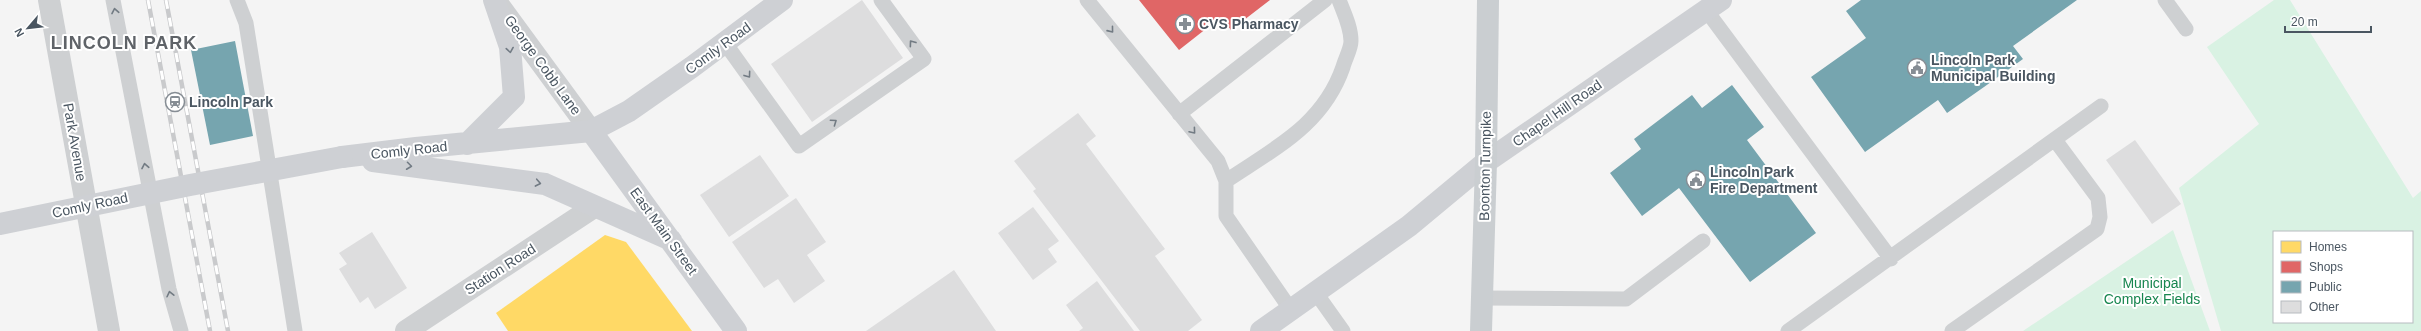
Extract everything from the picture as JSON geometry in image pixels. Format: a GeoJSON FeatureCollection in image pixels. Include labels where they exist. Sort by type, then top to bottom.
{"type":"FeatureCollection","features":[{"type":"Feature","properties":{"kind":"main road"},"geometry":{"type":"LineString","coordinates":[[467,144],[514,97],[510,47],[494,0]]}},
{"type":"Feature","properties":{"kind":"main road","name":"Comly Road"},"geometry":{"type":"LineString","coordinates":[[0,224],[190,185],[342,158],[416,148],[591,131],[629,111],[725,43],[782,0]]}},
{"type":"Feature","properties":{"kind":"main road","name":"Boonton Turnpike"},"geometry":{"type":"LineString","coordinates":[[1481,331],[1486,162],[1488,0]]}},
{"type":"Feature","properties":{"kind":"main road","name":"Chapel Hill Road"},"geometry":{"type":"LineString","coordinates":[[1262,331],[1409,226],[1486,162],[1714,5]]}},
{"type":"Feature","properties":{"kind":"main road","name":"East Main Street"},"geometry":{"type":"LineString","coordinates":[[591,131],[736,331]]}},
{"type":"Feature","properties":{"kind":"main road"},"geometry":{"type":"LineString","coordinates":[[342,158],[545,184],[671,240]]}},
{"type":"Feature","properties":{"kind":"street","name":"Park Avenue"},"geometry":{"type":"LineString","coordinates":[[49,0],[109,331]]}},
{"type":"Feature","properties":{"kind":"street","name":"George Cobb Lane"},"geometry":{"type":"LineString","coordinates":[[494,0],[591,131]]}},
{"type":"Feature","properties":{"kind":"street","name":"Station Road"},"geometry":{"type":"LineString","coordinates":[[418,328],[594,207]]}},
{"type":"Feature","properties":{"kind":"lane"},"geometry":{"type":"LineString","coordinates":[[113,0],[169,289],[181,331]]}},
{"type":"Feature","properties":{"kind":"lane"},"geometry":{"type":"LineString","coordinates":[[237,0],[246,23],[295,331]]}},
{"type":"Feature","properties":{"kind":"lane"},"geometry":{"type":"LineString","coordinates":[[725,43],[799,146],[924,59],[881,0]]}},
{"type":"Feature","properties":{"kind":"lane"},"geometry":{"type":"LineString","coordinates":[[1087,0],[1218,161],[1226,181],[1226,216],[1291,310]]}},
{"type":"Feature","properties":{"kind":"lane"},"geometry":{"type":"LineString","coordinates":[[1179,114],[1325,0]]}},
{"type":"Feature","properties":{"kind":"lane"},"geometry":{"type":"LineString","coordinates":[[1226,181],[1292,136],[1310,121],[1336,87],[1351,42],[1346,18],[1339,0]]}},
{"type":"Feature","properties":{"kind":"lane"},"geometry":{"type":"LineString","coordinates":[[2165,0],[2186,29]]}},
{"type":"Feature","properties":{"kind":"lane"},"geometry":{"type":"LineString","coordinates":[[1714,5],[1891,259]]}},
{"type":"Feature","properties":{"kind":"lane"},"geometry":{"type":"LineString","coordinates":[[1788,331],[1891,259],[2100,106]]}},
{"type":"Feature","properties":{"kind":"lane"},"geometry":{"type":"LineString","coordinates":[[1952,331],[2097,230],[2100,218],[2098,198],[2055,140]]}},
{"type":"Feature","properties":{"kind":"lane"},"geometry":{"type":"LineString","coordinates":[[1482,298],[1626,299],[1704,241]]}},
{"type":"Feature","properties":{"kind":"lane"},"geometry":{"type":"LineString","coordinates":[[1316,293],[1343,331]]}},
{"type":"Feature","properties":{"kind":"green space"},"geometry":{"type":"Polygon","coordinates":[[[2274,0],[2290,0],[2413,198],[2421,191],[2421,331],[2221,331],[2179,188],[2259,124],[2207,47],[2274,0]]]}},
{"type":"Feature","properties":{"kind":"green space","name":"Municipal Complex Fields"},"geometry":{"type":"Polygon","coordinates":[[[2173,230],[2210,331],[2023,331],[2173,230]]]}},
{"type":"Feature","properties":{"kind":"building: Homes"},"geometry":{"type":"Polygon","coordinates":[[[605,235],[626,242],[692,331],[508,331],[496,313],[605,235]]]}},
{"type":"Feature","properties":{"kind":"building: Shops","name":"CVS Pharmacy"},"geometry":{"type":"Polygon","coordinates":[[[1139,0],[1270,0],[1231,30],[1221,17],[1179,50],[1139,0]]]}},
{"type":"Feature","properties":{"kind":"building: Public","name":"Lincoln Park Municipal Building"},"geometry":{"type":"Polygon","coordinates":[[[1861,0],[2077,0],[2013,46],[2023,59],[1984,87],[1947,113],[1938,100],[1865,152],[1811,77],[1866,38],[1846,11],[1861,0]]]}},
{"type":"Feature","properties":{"kind":"building: Public","name":"Lincoln Park"},"geometry":{"type":"Polygon","coordinates":[[[235,41],[253,136],[210,145],[191,50],[235,41]]]}},
{"type":"Feature","properties":{"kind":"building: Public","name":"Lincoln Park Fire Department"},"geometry":{"type":"Polygon","coordinates":[[[1732,85],[1764,127],[1747,140],[1816,233],[1750,282],[1679,188],[1642,216],[1610,173],[1641,149],[1634,139],[1692,95],[1702,108],[1732,85]]]}},
{"type":"Feature","properties":{"kind":"building: Other"},"geometry":{"type":"Polygon","coordinates":[[[862,0],[903,58],[812,122],[771,64],[862,0]]]}},
{"type":"Feature","properties":{"kind":"building: Other"},"geometry":{"type":"Polygon","coordinates":[[[1078,113],[1096,136],[1086,144],[1165,249],[1155,256],[1202,320],[1188,331],[1140,331],[1033,191],[1036,189],[1014,161],[1078,113]]]}},
{"type":"Feature","properties":{"kind":"building: Other"},"geometry":{"type":"Polygon","coordinates":[[[2135,140],[2181,204],[2152,224],[2106,160],[2135,140]]]}},
{"type":"Feature","properties":{"kind":"building: Other"},"geometry":{"type":"Polygon","coordinates":[[[760,155],[789,196],[729,237],[700,195],[760,155]]]}},
{"type":"Feature","properties":{"kind":"building: Other"},"geometry":{"type":"Polygon","coordinates":[[[796,198],[826,242],[807,255],[825,281],[794,303],[778,279],[764,288],[732,242],[796,198]]]}},
{"type":"Feature","properties":{"kind":"building: Other"},"geometry":{"type":"Polygon","coordinates":[[[1033,207],[1059,241],[1048,249],[1057,262],[1033,280],[998,233],[1033,207]]]}},
{"type":"Feature","properties":{"kind":"building: Other"},"geometry":{"type":"Polygon","coordinates":[[[372,232],[407,288],[375,309],[368,297],[360,303],[339,269],[347,264],[339,253],[372,232]]]}},
{"type":"Feature","properties":{"kind":"building: Other"},"geometry":{"type":"Polygon","coordinates":[[[954,270],[996,331],[866,331],[954,270]]]}},
{"type":"Feature","properties":{"kind":"building: Other"},"geometry":{"type":"Polygon","coordinates":[[[1097,281],[1134,331],[1079,331],[1083,328],[1066,305],[1097,281]]]}},
{"type":"Feature","properties":{"kind":"railway"},"geometry":{"type":"LineString","coordinates":[[148,0],[210,331]]}},
{"type":"Feature","properties":{"kind":"railway"},"geometry":{"type":"LineString","coordinates":[[166,0],[228,331]]}},
{"type":"Feature","properties":{"kind":"place","name":"CVS Pharmacy"},"geometry":{"type":"Point","coordinates":[1185,24]}},
{"type":"Feature","properties":{"kind":"place","name":"Lincoln Park Municipal Building"},"geometry":{"type":"Point","coordinates":[1917,68]}},
{"type":"Feature","properties":{"kind":"place","name":"Lincoln Park"},"geometry":{"type":"Point","coordinates":[175,102]}},
{"type":"Feature","properties":{"kind":"place","name":"Lincoln Park Fire Department"},"geometry":{"type":"Point","coordinates":[1696,180]}},
{"type":"Feature","properties":{"kind":"district","name":"LINCOLN PARK"},"geometry":{"type":"Point","coordinates":[124,43]}}]}
